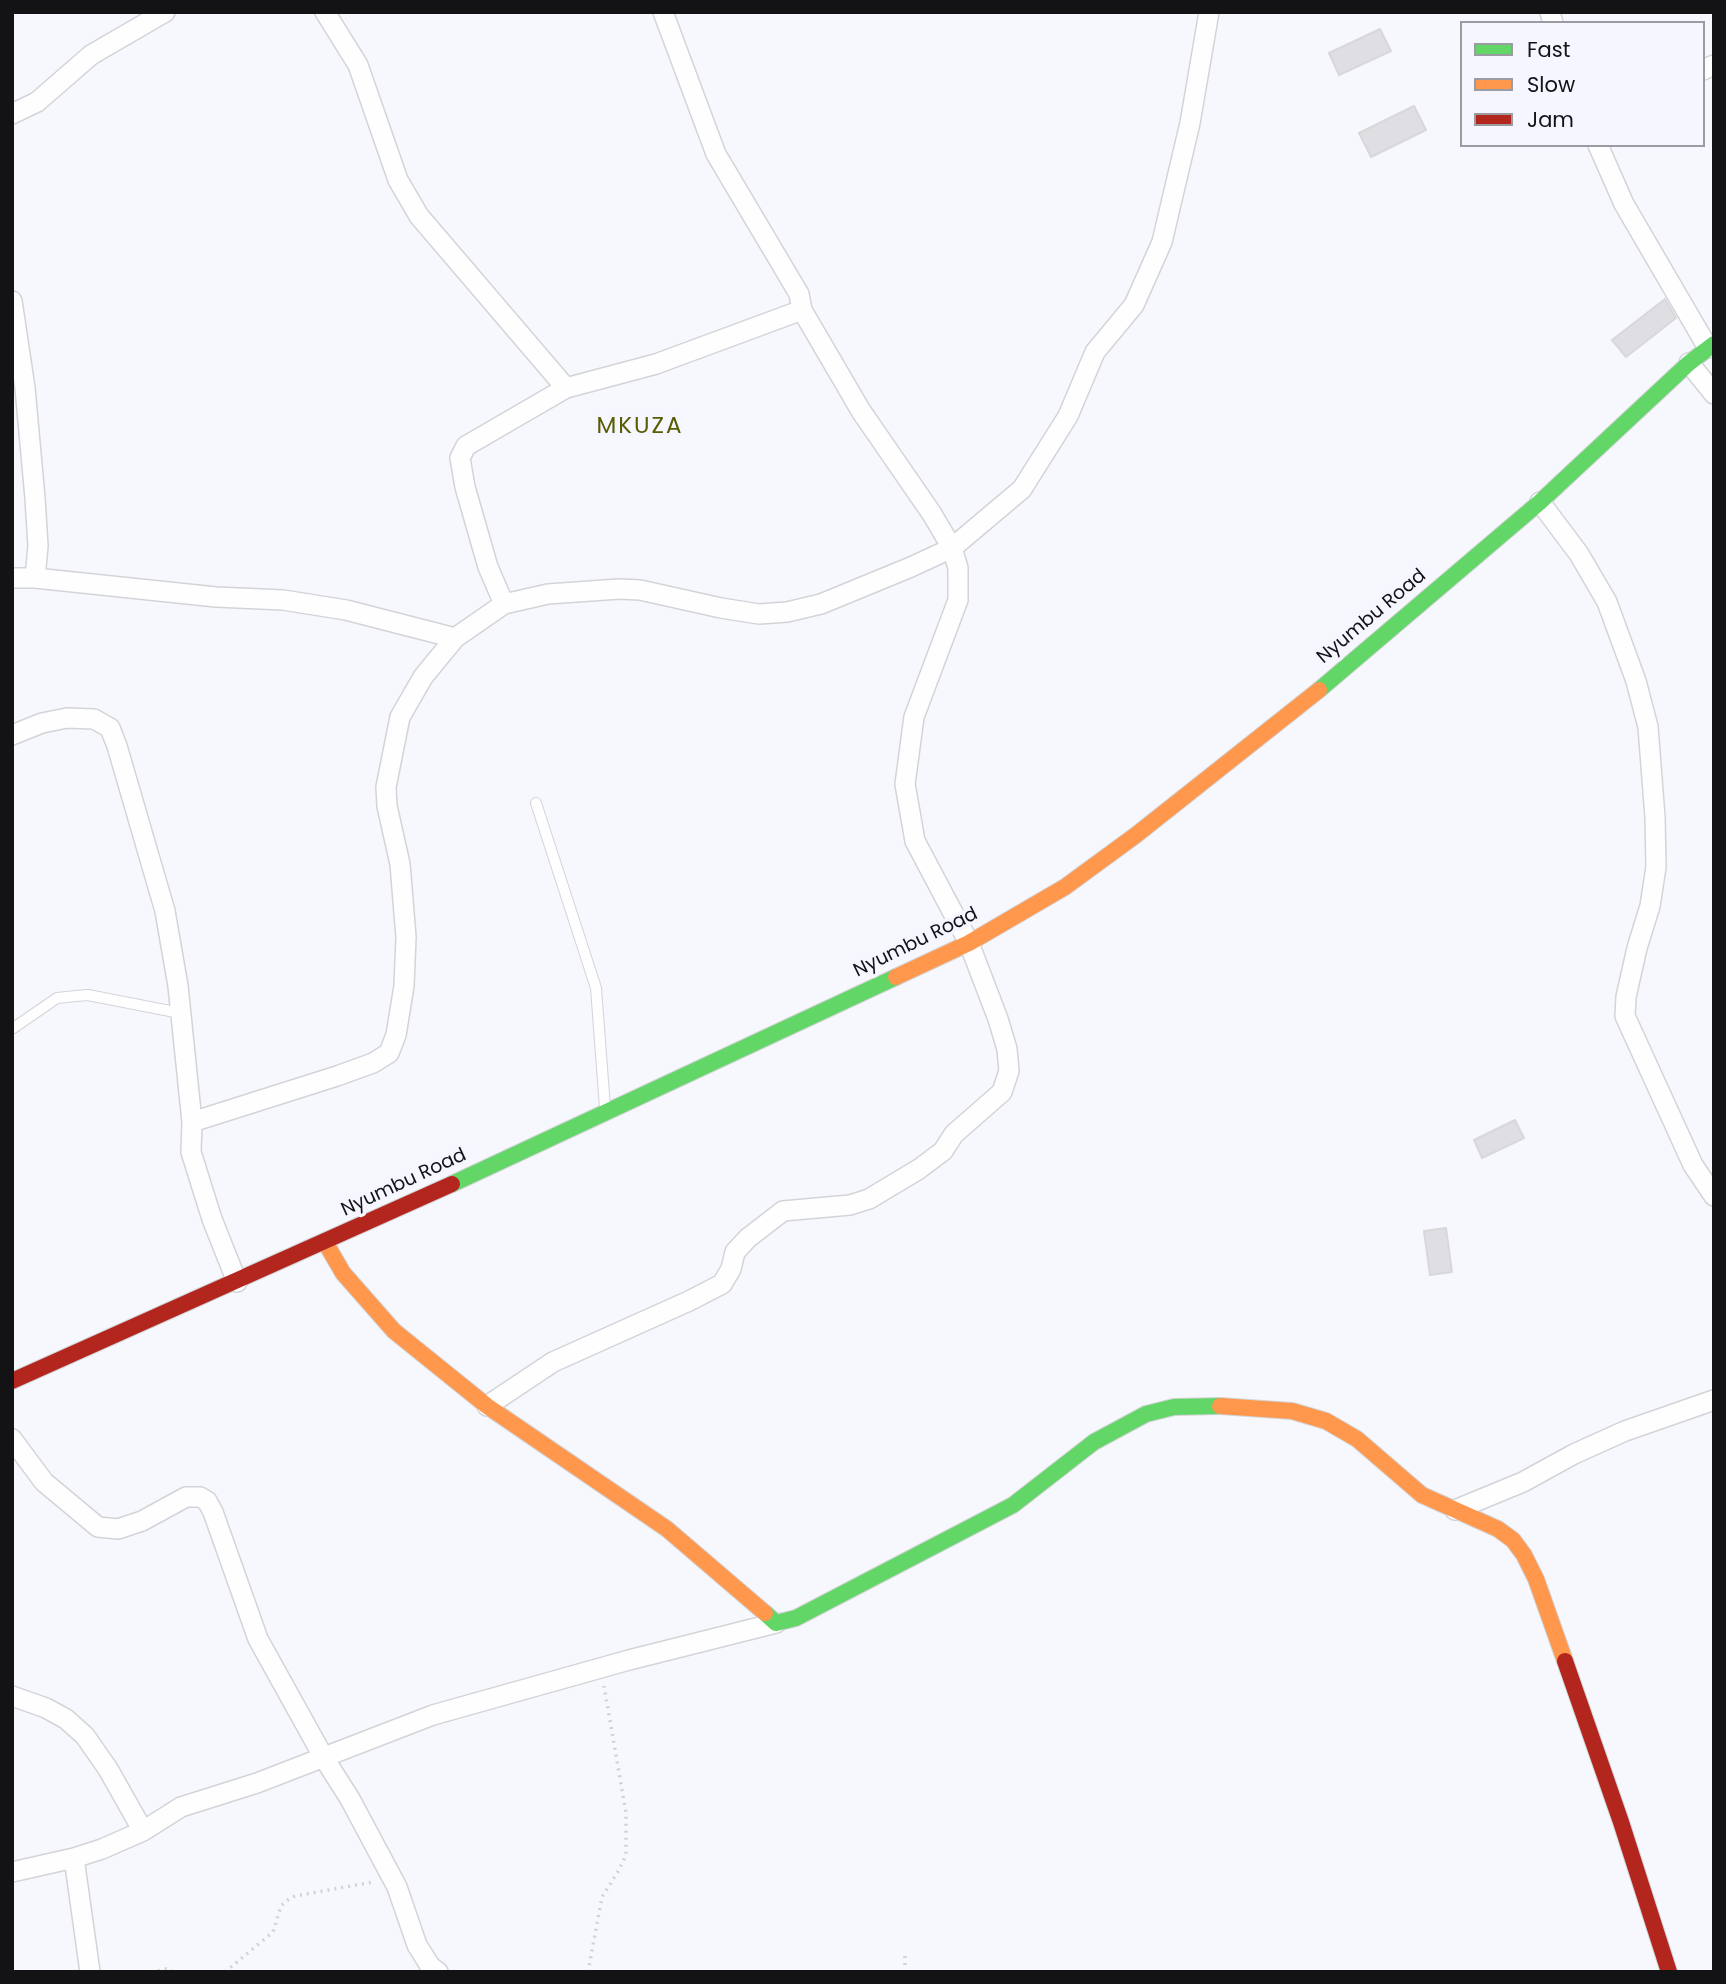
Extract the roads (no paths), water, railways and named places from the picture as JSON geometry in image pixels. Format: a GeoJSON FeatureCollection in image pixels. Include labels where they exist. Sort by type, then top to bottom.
{"type":"FeatureCollection","features":[{"type":"Feature","properties":{"kind":"street"},"geometry":{"type":"LineString","coordinates":[[12,114],[37,102],[91,55],[165,12]]}},
{"type":"Feature","properties":{"kind":"street"},"geometry":{"type":"LineString","coordinates":[[325,12],[358,65],[398,180],[419,216],[566,388]]}},
{"type":"Feature","properties":{"kind":"street"},"geometry":{"type":"LineString","coordinates":[[487,1406],[553,1362],[689,1301],[722,1283],[732,1269],[735,1252],[765,1223],[783,1211],[850,1205],[869,1199],[919,1169],[943,1151],[954,1134],[1002,1092],[1009,1071],[1007,1049],[998,1019],[969,943],[915,841],[905,784],[914,716],[958,600],[958,568],[952,548],[932,513],[861,411],[802,310],[799,294],[716,154],[663,12]]}},
{"type":"Feature","properties":{"kind":"street"},"geometry":{"type":"LineString","coordinates":[[192,1122],[337,1076],[373,1063],[389,1053],[396,1035],[404,986],[406,937],[400,864],[387,806],[386,787],[400,717],[423,677],[455,638],[504,604],[548,594],[640,590],[747,612],[787,612],[821,604],[952,548],[1022,489],[1068,416],[1096,352],[1134,305],[1162,242],[1190,123],[1209,12]]}},
{"type":"Feature","properties":{"kind":"street"},"geometry":{"type":"LineString","coordinates":[[1599,147],[1623,204],[1711,346]]}},
{"type":"Feature","properties":{"kind":"street"},"geometry":{"type":"LineString","coordinates":[[12,300],[25,388],[35,498],[38,546],[35,578]]}},
{"type":"Feature","properties":{"kind":"street"},"geometry":{"type":"LineString","coordinates":[[504,604],[476,529],[460,458],[466,446],[566,388],[656,364],[802,310]]}},
{"type":"Feature","properties":{"kind":"street","name":"Nyumbu Road"},"geometry":{"type":"LineString","coordinates":[[12,1381],[325,1242],[969,943],[1065,887],[1281,722],[1540,502],[1689,363],[1711,346]]}},
{"type":"Feature","properties":{"kind":"street"},"geometry":{"type":"LineString","coordinates":[[1689,363],[1714,394]]}},
{"type":"Feature","properties":{"kind":"street"},"geometry":{"type":"LineString","coordinates":[[1540,502],[1579,554],[1607,602],[1633,670],[1648,727],[1656,817],[1656,867],[1650,906],[1626,997],[1625,1016],[1693,1165],[1714,1196]]}},
{"type":"Feature","properties":{"kind":"street"},"geometry":{"type":"LineString","coordinates":[[12,578],[35,578],[216,597],[283,600],[346,610],[455,638]]}},
{"type":"Feature","properties":{"kind":"street"},"geometry":{"type":"LineString","coordinates":[[12,735],[43,723],[67,719],[93,719],[110,728],[165,911],[192,1122],[191,1152],[212,1219],[237,1282]]}},
{"type":"Feature","properties":{"kind":"street"},"geometry":{"type":"LineString","coordinates":[[325,1242],[343,1273],[394,1331],[487,1406],[667,1529],[776,1623]]}},
{"type":"Feature","properties":{"kind":"street"},"geometry":{"type":"LineString","coordinates":[[1455,1510],[1523,1482],[1574,1454],[1625,1431],[1714,1400]]}},
{"type":"Feature","properties":{"kind":"street"},"geometry":{"type":"LineString","coordinates":[[12,1872],[102,1849],[143,1831],[181,1807],[257,1783],[433,1715],[796,1618],[1013,1505],[1094,1442],[1146,1414],[1174,1407],[1242,1407],[1292,1412],[1326,1421],[1357,1439],[1422,1495],[1498,1529],[1513,1540],[1536,1579],[1621,1822],[1669,1972]]}},
{"type":"Feature","properties":{"kind":"street"},"geometry":{"type":"LineString","coordinates":[[12,1439],[44,1482],[98,1527],[118,1529],[142,1521],[186,1497],[200,1497],[207,1501],[258,1639],[392,1877],[417,1945],[430,1966],[438,1972]]}},
{"type":"Feature","properties":{"kind":"street"},"geometry":{"type":"LineString","coordinates":[[12,1696],[46,1708],[66,1719],[85,1736],[108,1769],[143,1831]]}},
{"type":"Feature","properties":{"kind":"street"},"geometry":{"type":"LineString","coordinates":[[74,1858],[90,1972]]}},
{"type":"Feature","properties":{"kind":"lane"},"geometry":{"type":"LineString","coordinates":[[536,803],[596,988],[605,1112]]}},
{"type":"Feature","properties":{"kind":"lane"},"geometry":{"type":"LineString","coordinates":[[12,1029],[57,998],[76,996],[88,995],[180,1013]]}},
{"type":"Feature","properties":{"kind":"district","name":"MKUZA"},"geometry":{"type":"Point","coordinates":[640,427]}}]}
